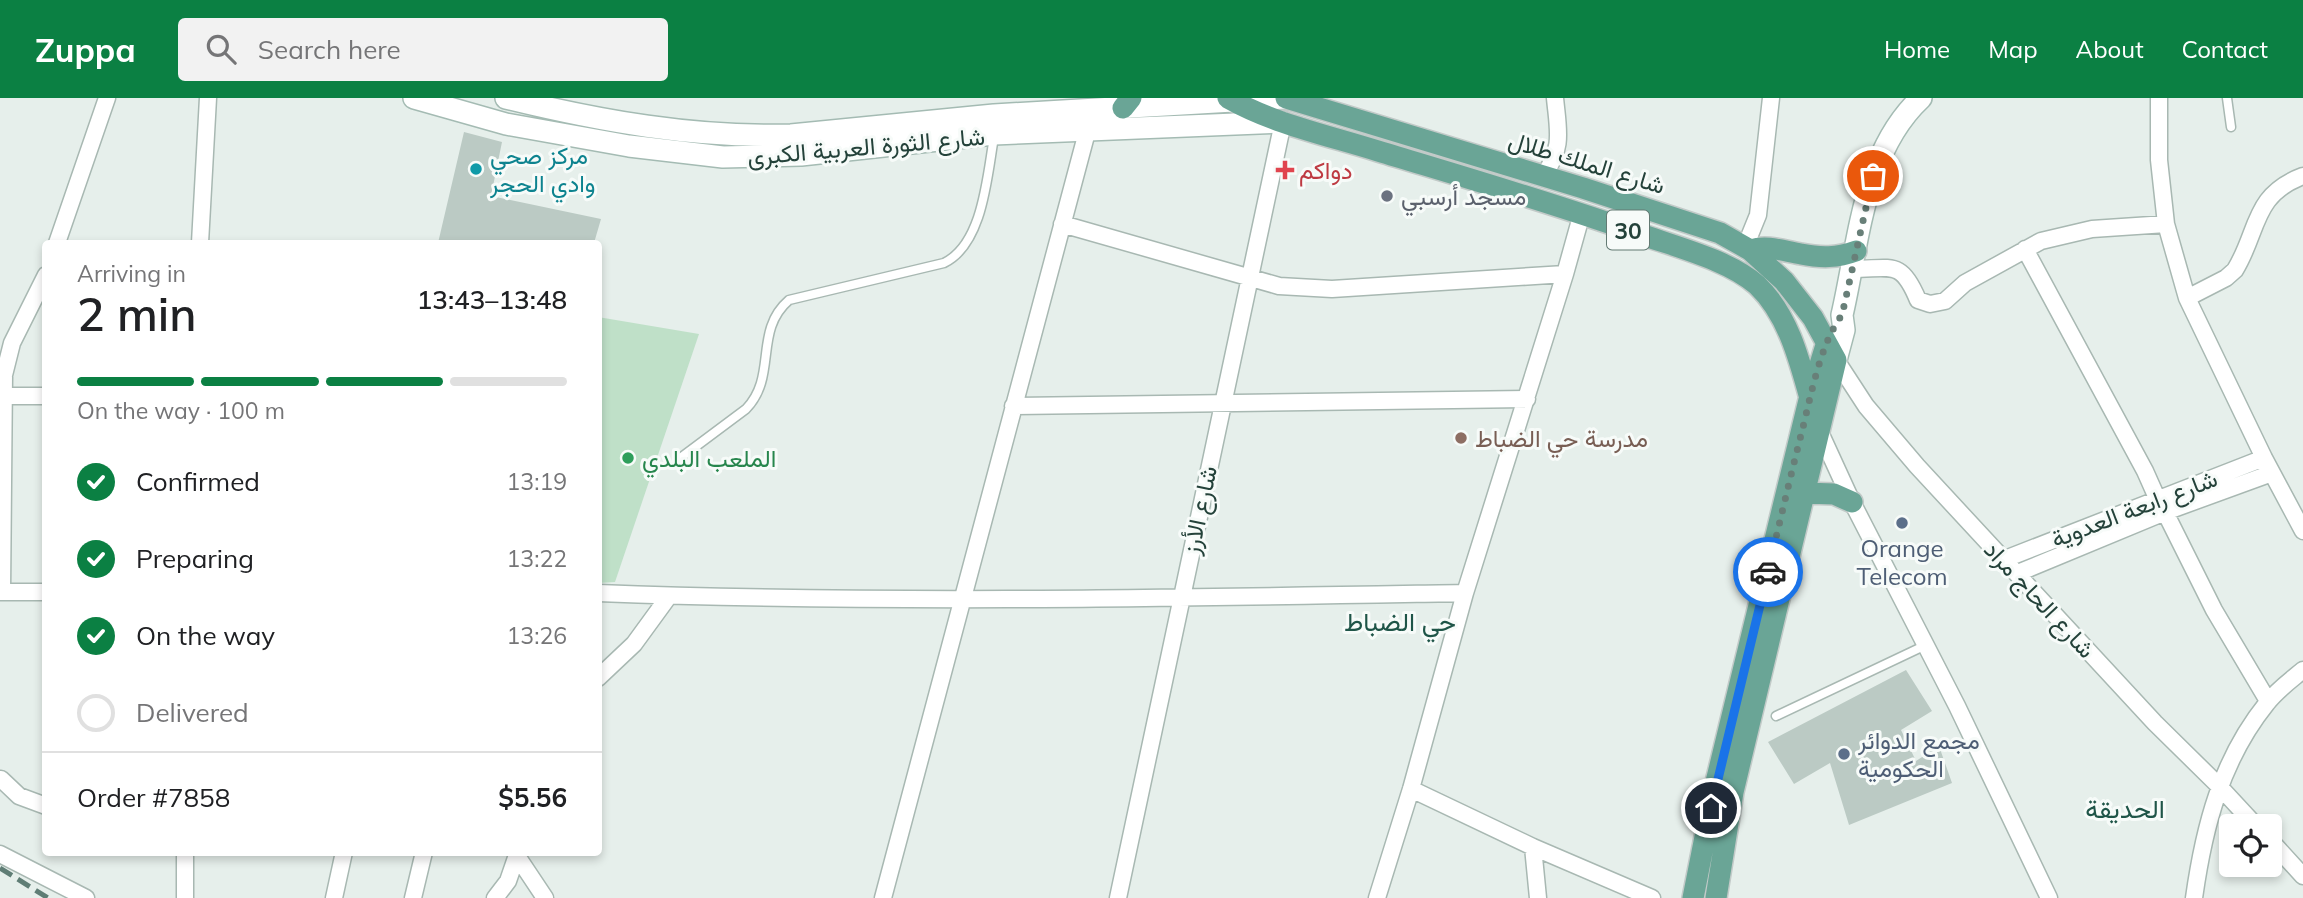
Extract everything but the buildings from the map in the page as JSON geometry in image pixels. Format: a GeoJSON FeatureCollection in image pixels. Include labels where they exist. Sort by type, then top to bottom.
{"type":"FeatureCollection","features":[{"type":"Feature","properties":{"kind":"main road","name":"شارع الثورة العربية الكبرى"},"geometry":{"type":"LineString","coordinates":[[414,98],[520,126],[629,146],[723,157],[801,155],[994,134],[1283,122]]}},
{"type":"Feature","properties":{"kind":"main road","name":"شارع الثورة العربية الكبرى"},"geometry":{"type":"LineString","coordinates":[[506,98],[575,115],[656,129],[761,136],[802,135],[1127,103],[1285,98]]}},
{"type":"Feature","properties":{"kind":"main road"},"geometry":{"type":"LineString","coordinates":[[1283,122],[1285,98]]}},
{"type":"Feature","properties":{"kind":"main road","name":"شارع الملك طلال"},"geometry":{"type":"LineString","coordinates":[[1285,98],[1720,233],[1748,248],[1784,281],[1813,318],[1831,353],[1819,430],[1732,792],[1716,898]]}},
{"type":"Feature","properties":{"kind":"main road"},"geometry":{"type":"LineString","coordinates":[[1693,898],[1715,786],[1810,400],[1844,330],[1842,315],[1865,205],[1880,155],[1897,127],[1921,98]]}},
{"type":"Feature","properties":{"kind":"main road","name":"30"},"geometry":{"type":"LineString","coordinates":[[1231,100],[1283,122]]}},
{"type":"Feature","properties":{"kind":"main road","name":"شارع الملك طلال"},"geometry":{"type":"LineString","coordinates":[[1283,122],[1582,213],[1700,255],[1733,270],[1756,284],[1777,309],[1785,325],[1819,430]]}},
{"type":"Feature","properties":{"kind":"main road"},"geometry":{"type":"LineString","coordinates":[[1748,248],[1770,247],[1855,260]]}},
{"type":"Feature","properties":{"kind":"main road"},"geometry":{"type":"LineString","coordinates":[[1805,493],[1834,494],[1852,502]]}},
{"type":"Feature","properties":{"kind":"street"},"geometry":{"type":"LineString","coordinates":[[58,240],[107,98]]}},
{"type":"Feature","properties":{"kind":"street"},"geometry":{"type":"LineString","coordinates":[[201,240],[208,98]]}},
{"type":"Feature","properties":{"kind":"street"},"geometry":{"type":"LineString","coordinates":[[1543,176],[1551,164],[1559,142],[1560,126],[1555,98]]}},
{"type":"Feature","properties":{"kind":"street"},"geometry":{"type":"LineString","coordinates":[[1748,248],[1758,215],[1771,98]]}},
{"type":"Feature","properties":{"kind":"street"},"geometry":{"type":"LineString","coordinates":[[2159,98],[2159,160],[2166,223],[2187,298],[2303,531]]}},
{"type":"Feature","properties":{"kind":"street","name":"شارع الأرز"},"geometry":{"type":"LineString","coordinates":[[1118,898],[1283,122]]}},
{"type":"Feature","properties":{"kind":"street"},"geometry":{"type":"LineString","coordinates":[[883,898],[1087,132]]}},
{"type":"Feature","properties":{"kind":"street"},"geometry":{"type":"LineString","coordinates":[[2187,298],[2226,278],[2235,270],[2266,201],[2275,191],[2303,176]]}},
{"type":"Feature","properties":{"kind":"street"},"geometry":{"type":"LineString","coordinates":[[1377,898],[1411,789],[1465,593],[1527,399],[1582,213]]}},
{"type":"Feature","properties":{"kind":"street"},"geometry":{"type":"LineString","coordinates":[[1855,260],[1894,268],[1906,276],[1918,300],[1936,305],[1945,302],[1965,284],[2025,249],[2065,234],[2166,223]]}},
{"type":"Feature","properties":{"kind":"street"},"geometry":{"type":"LineString","coordinates":[[1062,224],[1279,286],[1332,289],[1565,274]]}},
{"type":"Feature","properties":{"kind":"street"},"geometry":{"type":"LineString","coordinates":[[2025,249],[2145,471],[2214,610],[2268,701]]}},
{"type":"Feature","properties":{"kind":"street"},"geometry":{"type":"LineString","coordinates":[[42,283],[7,357],[1,592],[42,592]]}},
{"type":"Feature","properties":{"kind":"street","name":"شارع الحاج مراد"},"geometry":{"type":"LineString","coordinates":[[1831,353],[1866,406],[1909,457],[2154,723],[2245,814]]}},
{"type":"Feature","properties":{"kind":"street"},"geometry":{"type":"LineString","coordinates":[[4,396],[42,396]]}},
{"type":"Feature","properties":{"kind":"street"},"geometry":{"type":"LineString","coordinates":[[1013,405],[1527,399]]}},
{"type":"Feature","properties":{"kind":"street"},"geometry":{"type":"LineString","coordinates":[[1819,430],[1852,502],[1926,645],[2049,898]]}},
{"type":"Feature","properties":{"kind":"street","name":"شارع رابعة العدوية"},"geometry":{"type":"LineString","coordinates":[[2018,573],[2264,457]]}},
{"type":"Feature","properties":{"kind":"street","name":"شارع رابعة العدوية"},"geometry":{"type":"LineString","coordinates":[[2004,559],[2161,505],[2272,473]]}},
{"type":"Feature","properties":{"kind":"street"},"geometry":{"type":"LineString","coordinates":[[602,593],[961,600],[1465,593]]}},
{"type":"Feature","properties":{"kind":"street"},"geometry":{"type":"LineString","coordinates":[[602,674],[634,644],[669,596]]}},
{"type":"Feature","properties":{"kind":"street"},"geometry":{"type":"LineString","coordinates":[[2194,898],[2206,826],[2218,785],[2241,741],[2268,701],[2303,670]]}},
{"type":"Feature","properties":{"kind":"street"},"geometry":{"type":"LineString","coordinates":[[1,779],[19,796],[42,805]]}},
{"type":"Feature","properties":{"kind":"street"},"geometry":{"type":"LineString","coordinates":[[1411,789],[1533,847],[1652,898]]}},
{"type":"Feature","properties":{"kind":"street"},"geometry":{"type":"LineString","coordinates":[[1533,847],[1538,898]]}},
{"type":"Feature","properties":{"kind":"street"},"geometry":{"type":"LineString","coordinates":[[2282,853],[2303,876]]}},
{"type":"Feature","properties":{"kind":"street"},"geometry":{"type":"LineString","coordinates":[[0,854],[86,898]]}},
{"type":"Feature","properties":{"kind":"street"},"geometry":{"type":"LineString","coordinates":[[185,898],[186,856]]}},
{"type":"Feature","properties":{"kind":"street"},"geometry":{"type":"LineString","coordinates":[[334,898],[343,856]]}},
{"type":"Feature","properties":{"kind":"street"},"geometry":{"type":"LineString","coordinates":[[413,898],[423,856]]}},
{"type":"Feature","properties":{"kind":"street"},"geometry":{"type":"LineString","coordinates":[[495,898],[508,881],[516,856]]}},
{"type":"Feature","properties":{"kind":"street"},"geometry":{"type":"LineString","coordinates":[[518,856],[545,898]]}},
{"type":"Feature","properties":{"kind":"lane"},"geometry":{"type":"LineString","coordinates":[[2227,98],[2231,127]]}},
{"type":"Feature","properties":{"kind":"lane"},"geometry":{"type":"LineString","coordinates":[[679,459],[756,399],[761,385],[770,324],[778,310],[789,300],[944,263],[957,257],[971,237],[985,187],[994,134]]}},
{"type":"Feature","properties":{"kind":"lane"},"geometry":{"type":"LineString","coordinates":[[1776,716],[1926,645]]}},
{"type":"Feature","properties":{"kind":"green space","name":"الملعب البلدي"},"geometry":{"type":"Polygon","coordinates":[[[602,318],[699,334],[615,582],[602,583],[602,318]]]}},
{"type":"Feature","properties":{"kind":"railway"},"geometry":{"type":"LineString","coordinates":[[0,868],[48,898]]}},
{"type":"Feature","properties":{"kind":"way so far"},"geometry":{"type":"LineString","coordinates":[[1768,572],[1810,400],[1826,345],[1842,315],[1873,176]]}},
{"type":"Feature","properties":{"kind":"place","name":"مركز صحي وادي الحجر"},"geometry":{"type":"Point","coordinates":[476,169]}},
{"type":"Feature","properties":{"kind":"place","name":"دواكم"},"geometry":{"type":"Point","coordinates":[1285,170]}},
{"type":"Feature","properties":{"kind":"place","name":"مسجد أرسبي"},"geometry":{"type":"Point","coordinates":[1387,196]}},
{"type":"Feature","properties":{"kind":"place","name":"مدرسة حي الضباط"},"geometry":{"type":"Point","coordinates":[1461,438]}},
{"type":"Feature","properties":{"kind":"place","name":"الملعب البلدي"},"geometry":{"type":"Point","coordinates":[628,458]}},
{"type":"Feature","properties":{"kind":"place","name":"Orange Telecom"},"geometry":{"type":"Point","coordinates":[1902,523]}},
{"type":"Feature","properties":{"kind":"place","name":"مجمع الدوائر الحكومية"},"geometry":{"type":"Point","coordinates":[1844,754]}},
{"type":"Feature","properties":{"kind":"district","name":"حي الضباط"},"geometry":{"type":"Point","coordinates":[1400,621]}},
{"type":"Feature","properties":{"kind":"district","name":"الحديقة"},"geometry":{"type":"Point","coordinates":[2125,808]}},
{"type":"Feature","properties":{"kind":"route"},"geometry":{"type":"LineString","coordinates":[[1711,808],[1768,572]]}}]}
